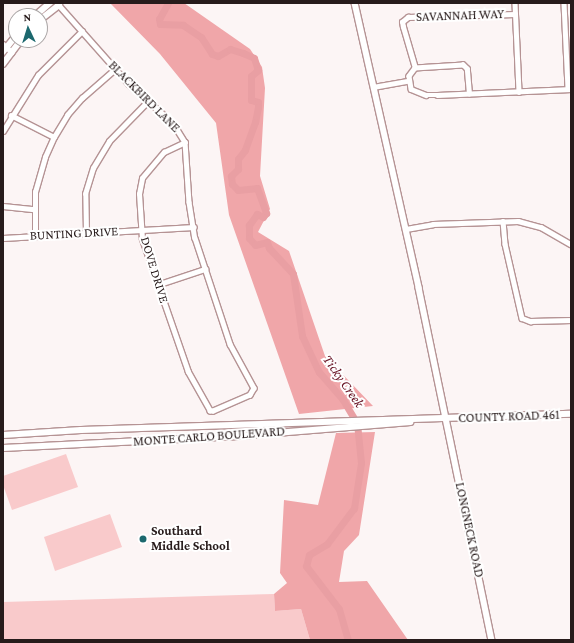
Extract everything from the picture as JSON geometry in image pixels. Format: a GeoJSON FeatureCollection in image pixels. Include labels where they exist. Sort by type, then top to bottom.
{"type":"FeatureCollection","features":[{"type":"Feature","properties":{"kind":"main road","name":"COUNTY ROAD 461"},"geometry":{"type":"LineString","coordinates":[[447,419],[571,414]]}},
{"type":"Feature","properties":{"kind":"main road","name":"MONTE CARLO BOULEVARD"},"geometry":{"type":"LineString","coordinates":[[3,435],[447,419]]}},
{"type":"Feature","properties":{"kind":"main road","name":"MONTE CARLO BOULEVARD"},"geometry":{"type":"LineString","coordinates":[[3,448],[239,436],[338,424]]}},
{"type":"Feature","properties":{"kind":"street","name":"LONGNECK ROAD"},"geometry":{"type":"LineString","coordinates":[[355,3],[447,419],[492,640]]}},
{"type":"Feature","properties":{"kind":"street"},"geometry":{"type":"LineString","coordinates":[[515,3],[519,92]]}},
{"type":"Feature","properties":{"kind":"street"},"geometry":{"type":"LineString","coordinates":[[469,94],[466,66],[415,68],[410,73],[408,81],[412,89],[418,94],[469,94],[570,89],[564,3]]}},
{"type":"Feature","properties":{"kind":"street"},"geometry":{"type":"LineString","coordinates":[[48,13],[58,4]]}},
{"type":"Feature","properties":{"kind":"street","name":"BLACKBIRD LANE"},"geometry":{"type":"LineString","coordinates":[[58,4],[115,68],[148,101],[173,123],[185,142],[194,228],[205,269],[230,344],[254,388],[250,395],[210,411]]}},
{"type":"Feature","properties":{"kind":"street"},"geometry":{"type":"LineString","coordinates":[[564,11],[571,11]]}},
{"type":"Feature","properties":{"kind":"street","name":"SAVANNAH WAY"},"geometry":{"type":"LineString","coordinates":[[415,68],[403,27],[404,20],[408,18],[515,14]]}},
{"type":"Feature","properties":{"kind":"street"},"geometry":{"type":"LineString","coordinates":[[3,131],[11,114],[51,59],[82,31]]}},
{"type":"Feature","properties":{"kind":"street"},"geometry":{"type":"LineString","coordinates":[[4,48],[12,52]]}},
{"type":"Feature","properties":{"kind":"street"},"geometry":{"type":"LineString","coordinates":[[3,64],[15,48]]}},
{"type":"Feature","properties":{"kind":"street"},"geometry":{"type":"LineString","coordinates":[[35,236],[34,209],[39,176],[54,137],[67,115],[82,98],[115,68]]}},
{"type":"Feature","properties":{"kind":"street"},"geometry":{"type":"LineString","coordinates":[[373,87],[408,81]]}},
{"type":"Feature","properties":{"kind":"street"},"geometry":{"type":"LineString","coordinates":[[86,233],[85,194],[93,168],[108,141],[148,101]]}},
{"type":"Feature","properties":{"kind":"street"},"geometry":{"type":"LineString","coordinates":[[11,114],[54,137]]}},
{"type":"Feature","properties":{"kind":"street","name":"DOVE DRIVE"},"geometry":{"type":"LineString","coordinates":[[185,142],[164,152],[142,178],[139,194],[143,246],[188,372],[210,411]]}},
{"type":"Feature","properties":{"kind":"street"},"geometry":{"type":"LineString","coordinates":[[3,206],[34,209]]}},
{"type":"Feature","properties":{"kind":"street"},"geometry":{"type":"LineString","coordinates":[[406,229],[433,224],[504,221],[542,227],[571,244]]}},
{"type":"Feature","properties":{"kind":"street"},"geometry":{"type":"LineString","coordinates":[[504,221],[505,244],[522,318],[530,321],[571,320]]}},
{"type":"Feature","properties":{"kind":"street","name":"BUNTING DRIVE"},"geometry":{"type":"LineString","coordinates":[[3,238],[194,228]]}},
{"type":"Feature","properties":{"kind":"street"},"geometry":{"type":"LineString","coordinates":[[157,285],[205,269]]}},
{"type":"Feature","properties":{"kind":"shaded area"},"geometry":{"type":"Polygon","coordinates":[[[110,3],[184,3],[250,49],[262,67],[265,88],[260,176],[270,209],[258,232],[289,251],[325,356],[373,406],[299,414],[229,215],[216,123],[160,54],[110,3]]]}},
{"type":"Feature","properties":{"kind":"shaded area"},"geometry":{"type":"Polygon","coordinates":[[[375,432],[359,535],[344,551],[339,582],[367,581],[408,640],[310,640],[301,609],[275,611],[274,594],[287,583],[280,573],[284,500],[318,505],[336,433],[375,432]]]}},
{"type":"Feature","properties":{"kind":"shaded area"},"geometry":{"type":"Polygon","coordinates":[[[66,454],[78,487],[12,510],[3,485],[3,476],[66,454]]]}},
{"type":"Feature","properties":{"kind":"shaded area"},"geometry":{"type":"Polygon","coordinates":[[[110,514],[122,547],[55,571],[44,537],[110,514]]]}},
{"type":"Feature","properties":{"kind":"shaded area"},"geometry":{"type":"Polygon","coordinates":[[[274,594],[275,611],[301,609],[310,640],[3,640],[3,602],[274,594]]]}},
{"type":"Feature","properties":{"kind":"waterway","name":"Ticky Creek"},"geometry":{"type":"LineString","coordinates":[[168,3],[159,19],[160,24],[183,25],[201,37],[212,54],[218,56],[230,49],[254,58],[258,70],[251,76],[251,100],[258,102],[255,122],[245,150],[238,159],[238,169],[231,176],[232,184],[238,190],[257,188],[266,213],[263,217],[257,214],[249,225],[249,238],[255,245],[267,242],[269,248],[293,274],[302,336],[319,372],[343,400],[357,423],[361,463],[354,508],[327,544],[309,555],[306,566],[339,609],[348,640]]}},
{"type":"Feature","properties":{"kind":"place","name":"Southard Middle School"},"geometry":{"type":"Point","coordinates":[143,539]}}]}
